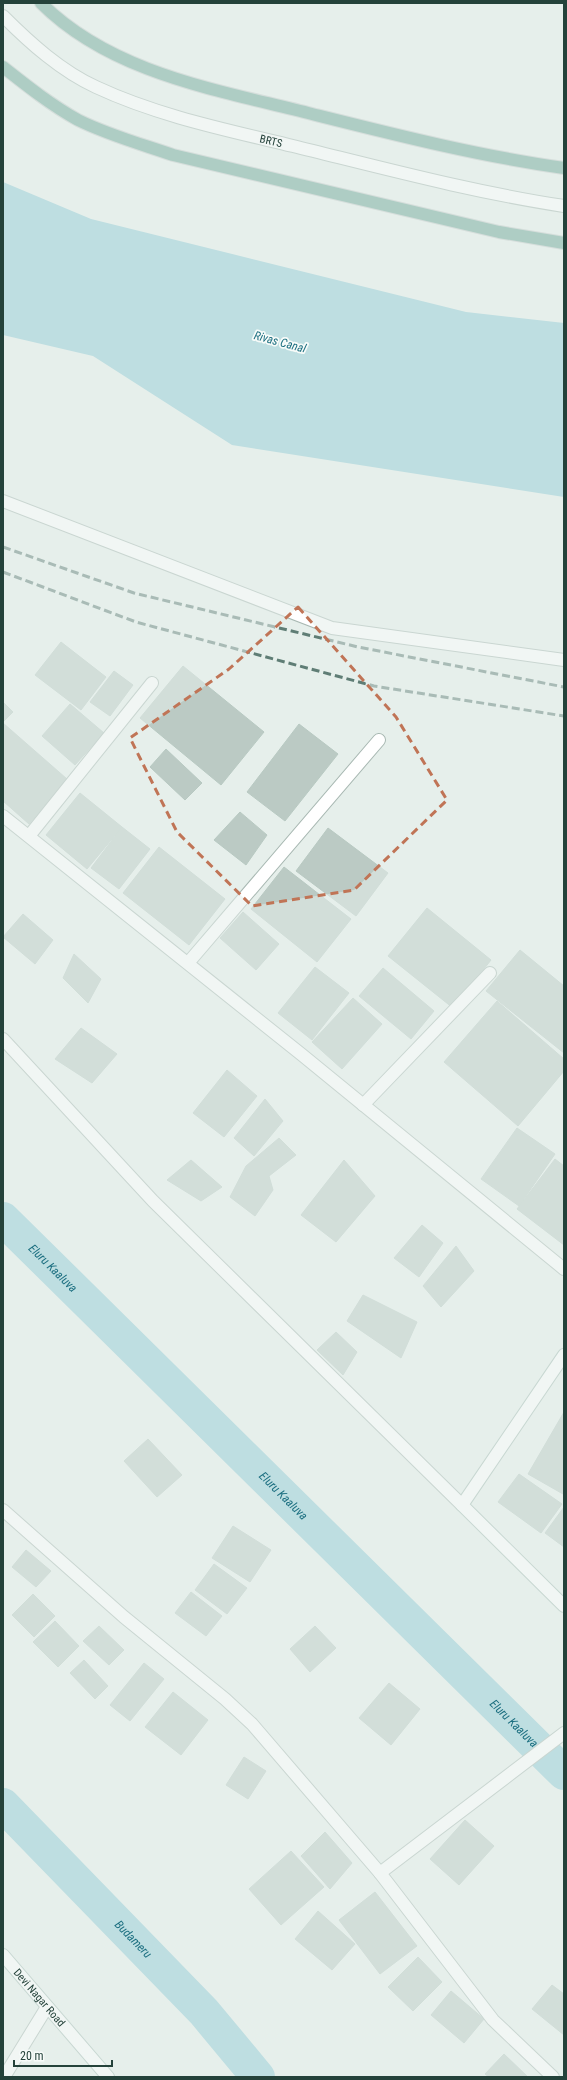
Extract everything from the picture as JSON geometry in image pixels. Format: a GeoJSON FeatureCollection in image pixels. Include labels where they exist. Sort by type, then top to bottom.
{"type":"FeatureCollection","features":[{"type":"Feature","properties":{"kind":"main road"},"geometry":{"type":"LineString","coordinates":[[41,3],[84,36],[112,54],[149,69],[192,83],[421,141],[512,161],[564,168]]}},
{"type":"Feature","properties":{"kind":"main road"},"geometry":{"type":"LineString","coordinates":[[3,67],[39,96],[78,120],[123,138],[173,155],[498,232],[564,242]]}},
{"type":"Feature","properties":{"kind":"street","name":"BRTS"},"geometry":{"type":"LineString","coordinates":[[3,16],[26,39],[62,66],[95,87],[136,104],[183,119],[412,176],[505,197],[564,206]]}},
{"type":"Feature","properties":{"kind":"street"},"geometry":{"type":"LineString","coordinates":[[3,501],[332,628],[564,660]]}},
{"type":"Feature","properties":{"kind":"street"},"geometry":{"type":"LineString","coordinates":[[29,836],[152,683]]}},
{"type":"Feature","properties":{"kind":"street"},"geometry":{"type":"LineString","coordinates":[[188,963],[379,740]]}},
{"type":"Feature","properties":{"kind":"street"},"geometry":{"type":"LineString","coordinates":[[3,816],[364,1105],[564,1270]]}},
{"type":"Feature","properties":{"kind":"street"},"geometry":{"type":"LineString","coordinates":[[364,1105],[490,974]]}},
{"type":"Feature","properties":{"kind":"street"},"geometry":{"type":"LineString","coordinates":[[3,1039],[153,1201],[564,1606]]}},
{"type":"Feature","properties":{"kind":"street"},"geometry":{"type":"LineString","coordinates":[[462,1505],[564,1355]]}},
{"type":"Feature","properties":{"kind":"street"},"geometry":{"type":"LineString","coordinates":[[3,1510],[124,1617],[224,1698],[252,1724],[380,1873],[493,2020],[554,2077]]}},
{"type":"Feature","properties":{"kind":"street"},"geometry":{"type":"LineString","coordinates":[[380,1873],[564,1733]]}},
{"type":"Feature","properties":{"kind":"street","name":"Devi Nagar Road"},"geometry":{"type":"LineString","coordinates":[[3,1955],[47,2008],[108,2077]]}},
{"type":"Feature","properties":{"kind":"street"},"geometry":{"type":"LineString","coordinates":[[4,2077],[47,2008]]}},
{"type":"Feature","properties":{"kind":"highlighted area"},"geometry":{"type":"Polygon","coordinates":[[[298,607],[396,717],[447,800],[354,890],[252,906],[177,832],[130,738],[229,669],[298,607]]]}},
{"type":"Feature","properties":{"kind":"water","name":"Rivas Canal"},"geometry":{"type":"Polygon","coordinates":[[[3,182],[91,219],[466,312],[564,323],[564,497],[232,445],[93,356],[3,335],[3,182]]]}},
{"type":"Feature","properties":{"kind":"building"},"geometry":{"type":"Polygon","coordinates":[[[61,642],[106,677],[81,710],[35,675],[61,642]]]}},
{"type":"Feature","properties":{"kind":"building"},"geometry":{"type":"Polygon","coordinates":[[[183,666],[264,732],[221,785],[140,718],[183,666]]]}},
{"type":"Feature","properties":{"kind":"building"},"geometry":{"type":"Polygon","coordinates":[[[114,671],[133,685],[110,716],[90,702],[114,671]]]}},
{"type":"Feature","properties":{"kind":"building"},"geometry":{"type":"Polygon","coordinates":[[[3,702],[13,712],[3,722],[3,702]]]}},
{"type":"Feature","properties":{"kind":"building"},"geometry":{"type":"Polygon","coordinates":[[[70,704],[104,733],[75,765],[42,736],[70,704]]]}},
{"type":"Feature","properties":{"kind":"building"},"geometry":{"type":"Polygon","coordinates":[[[3,723],[67,779],[29,824],[3,801],[3,723]]]}},
{"type":"Feature","properties":{"kind":"building"},"geometry":{"type":"Polygon","coordinates":[[[299,724],[338,754],[285,821],[247,792],[299,724]]]}},
{"type":"Feature","properties":{"kind":"building"},"geometry":{"type":"Polygon","coordinates":[[[166,749],[202,783],[185,800],[150,767],[166,749]]]}},
{"type":"Feature","properties":{"kind":"building"},"geometry":{"type":"Polygon","coordinates":[[[80,793],[122,827],[87,869],[46,835],[80,793]]]}},
{"type":"Feature","properties":{"kind":"building"},"geometry":{"type":"Polygon","coordinates":[[[240,812],[267,835],[246,865],[214,840],[240,812]]]}},
{"type":"Feature","properties":{"kind":"building"},"geometry":{"type":"Polygon","coordinates":[[[122,827],[150,849],[119,889],[91,868],[122,827]]]}},
{"type":"Feature","properties":{"kind":"building"},"geometry":{"type":"Polygon","coordinates":[[[328,828],[388,873],[356,916],[296,871],[328,828]]]}},
{"type":"Feature","properties":{"kind":"building"},"geometry":{"type":"Polygon","coordinates":[[[159,847],[225,899],[189,945],[123,893],[159,847]]]}},
{"type":"Feature","properties":{"kind":"building"},"geometry":{"type":"Polygon","coordinates":[[[284,867],[351,919],[317,962],[251,909],[284,867]]]}},
{"type":"Feature","properties":{"kind":"building"},"geometry":{"type":"Polygon","coordinates":[[[427,908],[491,960],[453,1008],[388,956],[427,908]]]}},
{"type":"Feature","properties":{"kind":"building"},"geometry":{"type":"Polygon","coordinates":[[[243,912],[279,944],[256,970],[220,938],[243,912]]]}},
{"type":"Feature","properties":{"kind":"building"},"geometry":{"type":"Polygon","coordinates":[[[23,914],[53,940],[35,964],[3,937],[23,914]]]}},
{"type":"Feature","properties":{"kind":"building"},"geometry":{"type":"Polygon","coordinates":[[[520,950],[564,986],[564,1053],[486,991],[520,950]]]}},
{"type":"Feature","properties":{"kind":"building"},"geometry":{"type":"Polygon","coordinates":[[[74,954],[101,979],[88,1003],[63,978],[74,954]]]}},
{"type":"Feature","properties":{"kind":"building"},"geometry":{"type":"Polygon","coordinates":[[[315,967],[349,993],[312,1040],[278,1013],[315,967]]]}},
{"type":"Feature","properties":{"kind":"building"},"geometry":{"type":"Polygon","coordinates":[[[383,968],[434,1011],[411,1039],[359,996],[383,968]]]}},
{"type":"Feature","properties":{"kind":"building"},"geometry":{"type":"Polygon","coordinates":[[[353,998],[382,1024],[342,1069],[312,1042],[353,998]]]}},
{"type":"Feature","properties":{"kind":"building"},"geometry":{"type":"Polygon","coordinates":[[[497,1001],[564,1059],[564,1071],[518,1126],[444,1062],[497,1001]]]}},
{"type":"Feature","properties":{"kind":"building"},"geometry":{"type":"Polygon","coordinates":[[[81,1028],[117,1054],[92,1083],[55,1059],[81,1028]]]}},
{"type":"Feature","properties":{"kind":"building"},"geometry":{"type":"Polygon","coordinates":[[[227,1070],[257,1096],[224,1137],[193,1113],[227,1070]]]}},
{"type":"Feature","properties":{"kind":"building"},"geometry":{"type":"Polygon","coordinates":[[[265,1099],[283,1121],[254,1156],[234,1138],[265,1099]]]}},
{"type":"Feature","properties":{"kind":"building"},"geometry":{"type":"Polygon","coordinates":[[[517,1128],[555,1154],[519,1206],[481,1179],[517,1128]]]}},
{"type":"Feature","properties":{"kind":"building"},"geometry":{"type":"Polygon","coordinates":[[[279,1138],[296,1155],[269,1176],[273,1190],[255,1216],[230,1197],[246,1166],[279,1138]]]}},
{"type":"Feature","properties":{"kind":"building"},"geometry":{"type":"Polygon","coordinates":[[[555,1159],[564,1166],[564,1245],[517,1209],[555,1159]]]}},
{"type":"Feature","properties":{"kind":"building"},"geometry":{"type":"Polygon","coordinates":[[[191,1160],[222,1187],[201,1201],[167,1180],[191,1160]]]}},
{"type":"Feature","properties":{"kind":"building"},"geometry":{"type":"Polygon","coordinates":[[[344,1160],[375,1196],[336,1242],[301,1215],[344,1160]]]}},
{"type":"Feature","properties":{"kind":"building"},"geometry":{"type":"Polygon","coordinates":[[[422,1225],[443,1243],[419,1277],[394,1258],[422,1225]]]}},
{"type":"Feature","properties":{"kind":"building"},"geometry":{"type":"Polygon","coordinates":[[[456,1246],[474,1271],[441,1307],[423,1286],[456,1246]]]}},
{"type":"Feature","properties":{"kind":"building"},"geometry":{"type":"Polygon","coordinates":[[[363,1295],[417,1322],[401,1358],[347,1321],[363,1295]]]}},
{"type":"Feature","properties":{"kind":"building"},"geometry":{"type":"Polygon","coordinates":[[[336,1332],[357,1352],[343,1375],[317,1350],[336,1332]]]}},
{"type":"Feature","properties":{"kind":"building"},"geometry":{"type":"Polygon","coordinates":[[[564,1412],[564,1492],[563,1494],[528,1474],[564,1412]]]}},
{"type":"Feature","properties":{"kind":"building"},"geometry":{"type":"Polygon","coordinates":[[[148,1439],[182,1475],[157,1497],[124,1461],[148,1439]]]}},
{"type":"Feature","properties":{"kind":"building"},"geometry":{"type":"Polygon","coordinates":[[[519,1474],[562,1504],[541,1533],[498,1502],[519,1474]]]}},
{"type":"Feature","properties":{"kind":"building"},"geometry":{"type":"Polygon","coordinates":[[[564,1507],[564,1547],[545,1533],[564,1507]]]}},
{"type":"Feature","properties":{"kind":"building"},"geometry":{"type":"Polygon","coordinates":[[[233,1526],[271,1550],[250,1582],[212,1558],[233,1526]]]}},
{"type":"Feature","properties":{"kind":"building"},"geometry":{"type":"Polygon","coordinates":[[[26,1550],[51,1571],[36,1587],[12,1567],[26,1550]]]}},
{"type":"Feature","properties":{"kind":"building"},"geometry":{"type":"Polygon","coordinates":[[[214,1564],[247,1588],[227,1614],[195,1590],[214,1564]]]}},
{"type":"Feature","properties":{"kind":"building"},"geometry":{"type":"Polygon","coordinates":[[[191,1592],[222,1616],[206,1636],[175,1613],[191,1592]]]}},
{"type":"Feature","properties":{"kind":"building"},"geometry":{"type":"Polygon","coordinates":[[[33,1594],[55,1616],[34,1637],[12,1615],[33,1594]]]}},
{"type":"Feature","properties":{"kind":"building"},"geometry":{"type":"Polygon","coordinates":[[[55,1621],[79,1646],[58,1667],[33,1642],[55,1621]]]}},
{"type":"Feature","properties":{"kind":"building"},"geometry":{"type":"Polygon","coordinates":[[[99,1626],[124,1650],[109,1665],[83,1641],[99,1626]]]}},
{"type":"Feature","properties":{"kind":"building"},"geometry":{"type":"Polygon","coordinates":[[[315,1626],[336,1648],[310,1672],[290,1649],[315,1626]]]}},
{"type":"Feature","properties":{"kind":"building"},"geometry":{"type":"Polygon","coordinates":[[[84,1660],[108,1686],[95,1699],[70,1673],[84,1660]]]}},
{"type":"Feature","properties":{"kind":"building"},"geometry":{"type":"Polygon","coordinates":[[[144,1663],[164,1679],[130,1721],[110,1705],[144,1663]]]}},
{"type":"Feature","properties":{"kind":"building"},"geometry":{"type":"Polygon","coordinates":[[[389,1683],[420,1709],[391,1745],[359,1718],[389,1683]]]}},
{"type":"Feature","properties":{"kind":"building"},"geometry":{"type":"Polygon","coordinates":[[[173,1692],[208,1720],[181,1755],[145,1727],[173,1692]]]}},
{"type":"Feature","properties":{"kind":"building"},"geometry":{"type":"Polygon","coordinates":[[[244,1757],[266,1771],[248,1799],[226,1785],[244,1757]]]}},
{"type":"Feature","properties":{"kind":"building"},"geometry":{"type":"Polygon","coordinates":[[[465,1820],[494,1846],[459,1885],[430,1859],[465,1820]]]}},
{"type":"Feature","properties":{"kind":"building"},"geometry":{"type":"Polygon","coordinates":[[[325,1832],[352,1863],[330,1889],[301,1856],[325,1832]]]}},
{"type":"Feature","properties":{"kind":"building"},"geometry":{"type":"Polygon","coordinates":[[[291,1851],[324,1887],[281,1925],[249,1889],[291,1851]]]}},
{"type":"Feature","properties":{"kind":"building"},"geometry":{"type":"Polygon","coordinates":[[[375,1892],[417,1946],[380,1974],[339,1920],[375,1892]]]}},
{"type":"Feature","properties":{"kind":"building"},"geometry":{"type":"Polygon","coordinates":[[[318,1911],[355,1944],[332,1970],[295,1939],[318,1911]]]}},
{"type":"Feature","properties":{"kind":"building"},"geometry":{"type":"Polygon","coordinates":[[[418,1957],[442,1982],[413,2011],[388,1987],[418,1957]]]}},
{"type":"Feature","properties":{"kind":"building"},"geometry":{"type":"Polygon","coordinates":[[[552,1985],[564,1994],[564,2035],[532,2009],[552,1985]]]}},
{"type":"Feature","properties":{"kind":"building"},"geometry":{"type":"Polygon","coordinates":[[[451,1991],[484,2019],[464,2043],[431,2015],[451,1991]]]}},
{"type":"Feature","properties":{"kind":"building"},"geometry":{"type":"Polygon","coordinates":[[[504,2054],[528,2077],[489,2077],[485,2074],[504,2054]]]}},
{"type":"Feature","properties":{"kind":"waterway","name":"Eluru Kaaluva"},"geometry":{"type":"LineString","coordinates":[[3,1219],[564,1773]]}},
{"type":"Feature","properties":{"kind":"waterway","name":"Budameru"},"geometry":{"type":"LineString","coordinates":[[3,1805],[204,2012],[258,2077]]}},
{"type":"Feature","properties":{"kind":"railway"},"geometry":{"type":"LineString","coordinates":[[3,547],[134,593],[358,647],[564,687]]}},
{"type":"Feature","properties":{"kind":"railway"},"geometry":{"type":"LineString","coordinates":[[3,572],[136,622],[374,686],[564,716]]}}]}
